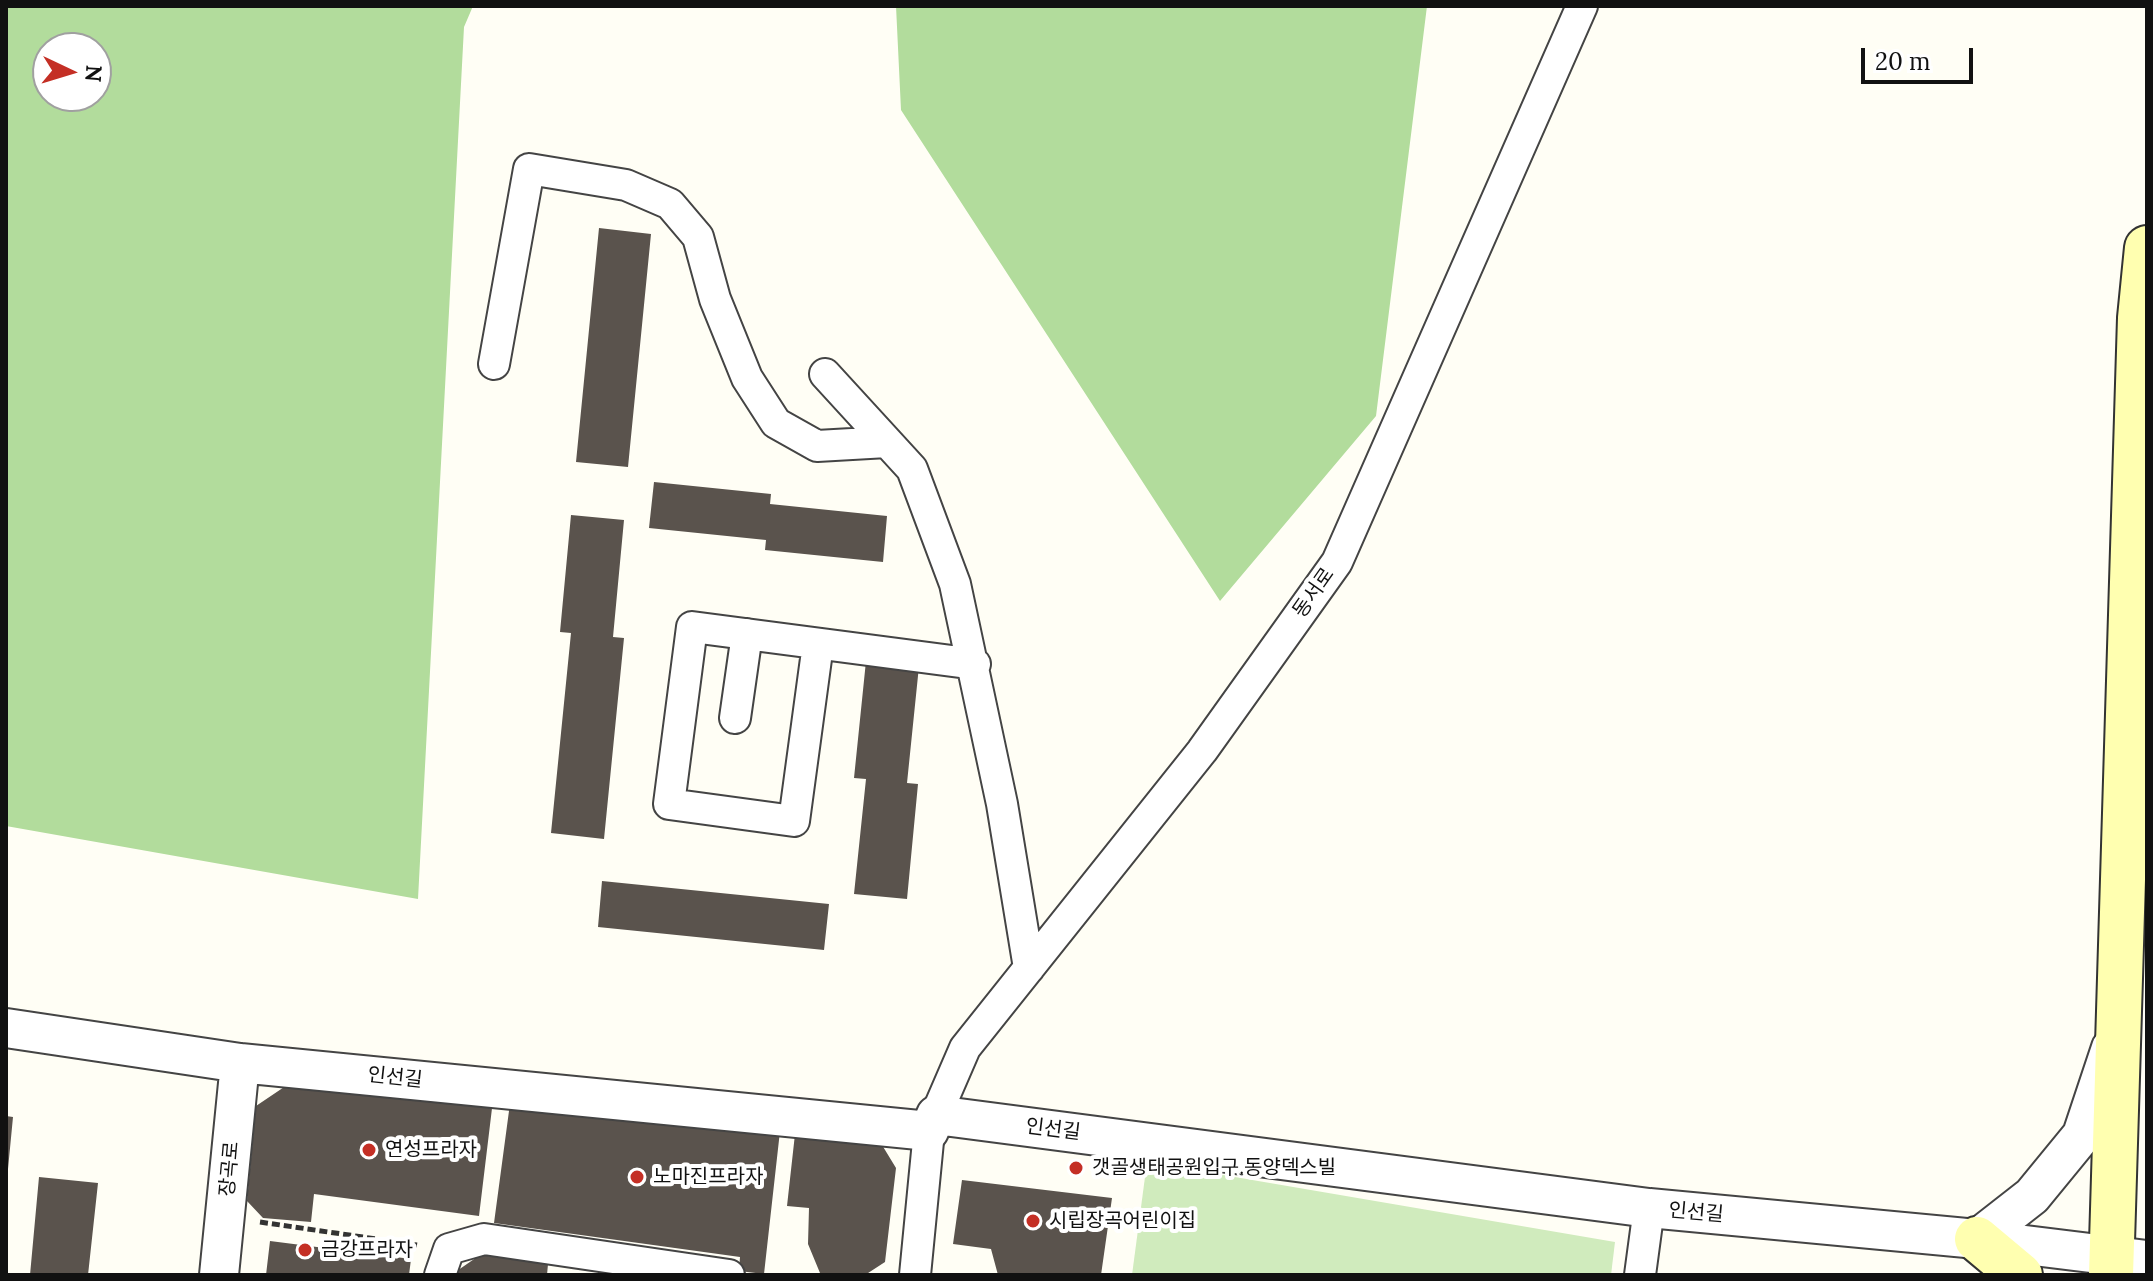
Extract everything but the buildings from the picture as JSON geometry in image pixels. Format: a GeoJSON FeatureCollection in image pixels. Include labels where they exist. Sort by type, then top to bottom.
{"type":"FeatureCollection","features":[{"type":"Feature","properties":{"kind":"main road"},"geometry":{"type":"LineString","coordinates":[[2123,1264],[2117,1030],[2140,318],[2147,248]]}},
{"type":"Feature","properties":{"kind":"main road"},"geometry":{"type":"LineString","coordinates":[[1977,1239],[2020,1275]]}},
{"type":"Feature","properties":{"kind":"street","name":"동서로"},"geometry":{"type":"LineString","coordinates":[[915,1275],[933,1123],[965,1048],[1202,751],[1337,562],[1582,6]]}},
{"type":"Feature","properties":{"kind":"street"},"geometry":{"type":"LineString","coordinates":[[494,364],[529,169],[626,185],[670,204],[698,237],[715,299],[747,378],[776,423],[817,446],[887,442]]}},
{"type":"Feature","properties":{"kind":"street"},"geometry":{"type":"LineString","coordinates":[[825,374],[912,469],[955,584],[975,664],[1029,968]]}},
{"type":"Feature","properties":{"kind":"street"},"geometry":{"type":"LineString","coordinates":[[818,644],[794,821],[669,804],[692,627],[975,664]]}},
{"type":"Feature","properties":{"kind":"street"},"geometry":{"type":"LineString","coordinates":[[735,718],[747,634]]}},
{"type":"Feature","properties":{"kind":"street","name":"인선길"},"geometry":{"type":"LineString","coordinates":[[6,1028],[240,1063],[933,1123],[1649,1208],[1977,1239],[2123,1264]]}},
{"type":"Feature","properties":{"kind":"street"},"geometry":{"type":"LineString","coordinates":[[1977,1239],[2032,1196],[2082,1135],[2117,1030]]}},
{"type":"Feature","properties":{"kind":"street","name":"장곡로"},"geometry":{"type":"LineString","coordinates":[[219,1275],[240,1063]]}},
{"type":"Feature","properties":{"kind":"street"},"geometry":{"type":"LineString","coordinates":[[1640,1275],[1649,1208]]}},
{"type":"Feature","properties":{"kind":"street"},"geometry":{"type":"LineString","coordinates":[[445,1262],[484,1239],[663,1270],[729,1275]]}},
{"type":"Feature","properties":{"kind":"path"},"geometry":{"type":"LineString","coordinates":[[226,1216],[445,1262]]}},
{"type":"Feature","properties":{"kind":"green space"},"geometry":{"type":"Polygon","coordinates":[[[6,6],[473,6],[464,27],[418,899],[6,826],[6,6]]]}},
{"type":"Feature","properties":{"kind":"green space"},"geometry":{"type":"Polygon","coordinates":[[[896,6],[1427,6],[1376,416],[1220,601],[901,110],[896,6]]]}},
{"type":"Feature","properties":{"kind":"green space"},"geometry":{"type":"Polygon","coordinates":[[[1147,1162],[1615,1242],[1611,1275],[1132,1275],[1147,1162]]]}},
{"type":"Feature","properties":{"kind":"place","name":"연성프라자"},"geometry":{"type":"Point","coordinates":[369,1150]}},
{"type":"Feature","properties":{"kind":"place","name":"갯골생태공원입구.동양덱스빌"},"geometry":{"type":"Point","coordinates":[1076,1168]}},
{"type":"Feature","properties":{"kind":"place","name":"노마진프라자"},"geometry":{"type":"Point","coordinates":[637,1177]}},
{"type":"Feature","properties":{"kind":"place","name":"시립장곡어린이집"},"geometry":{"type":"Point","coordinates":[1033,1221]}},
{"type":"Feature","properties":{"kind":"place","name":"금강프라자"},"geometry":{"type":"Point","coordinates":[305,1250]}}]}
